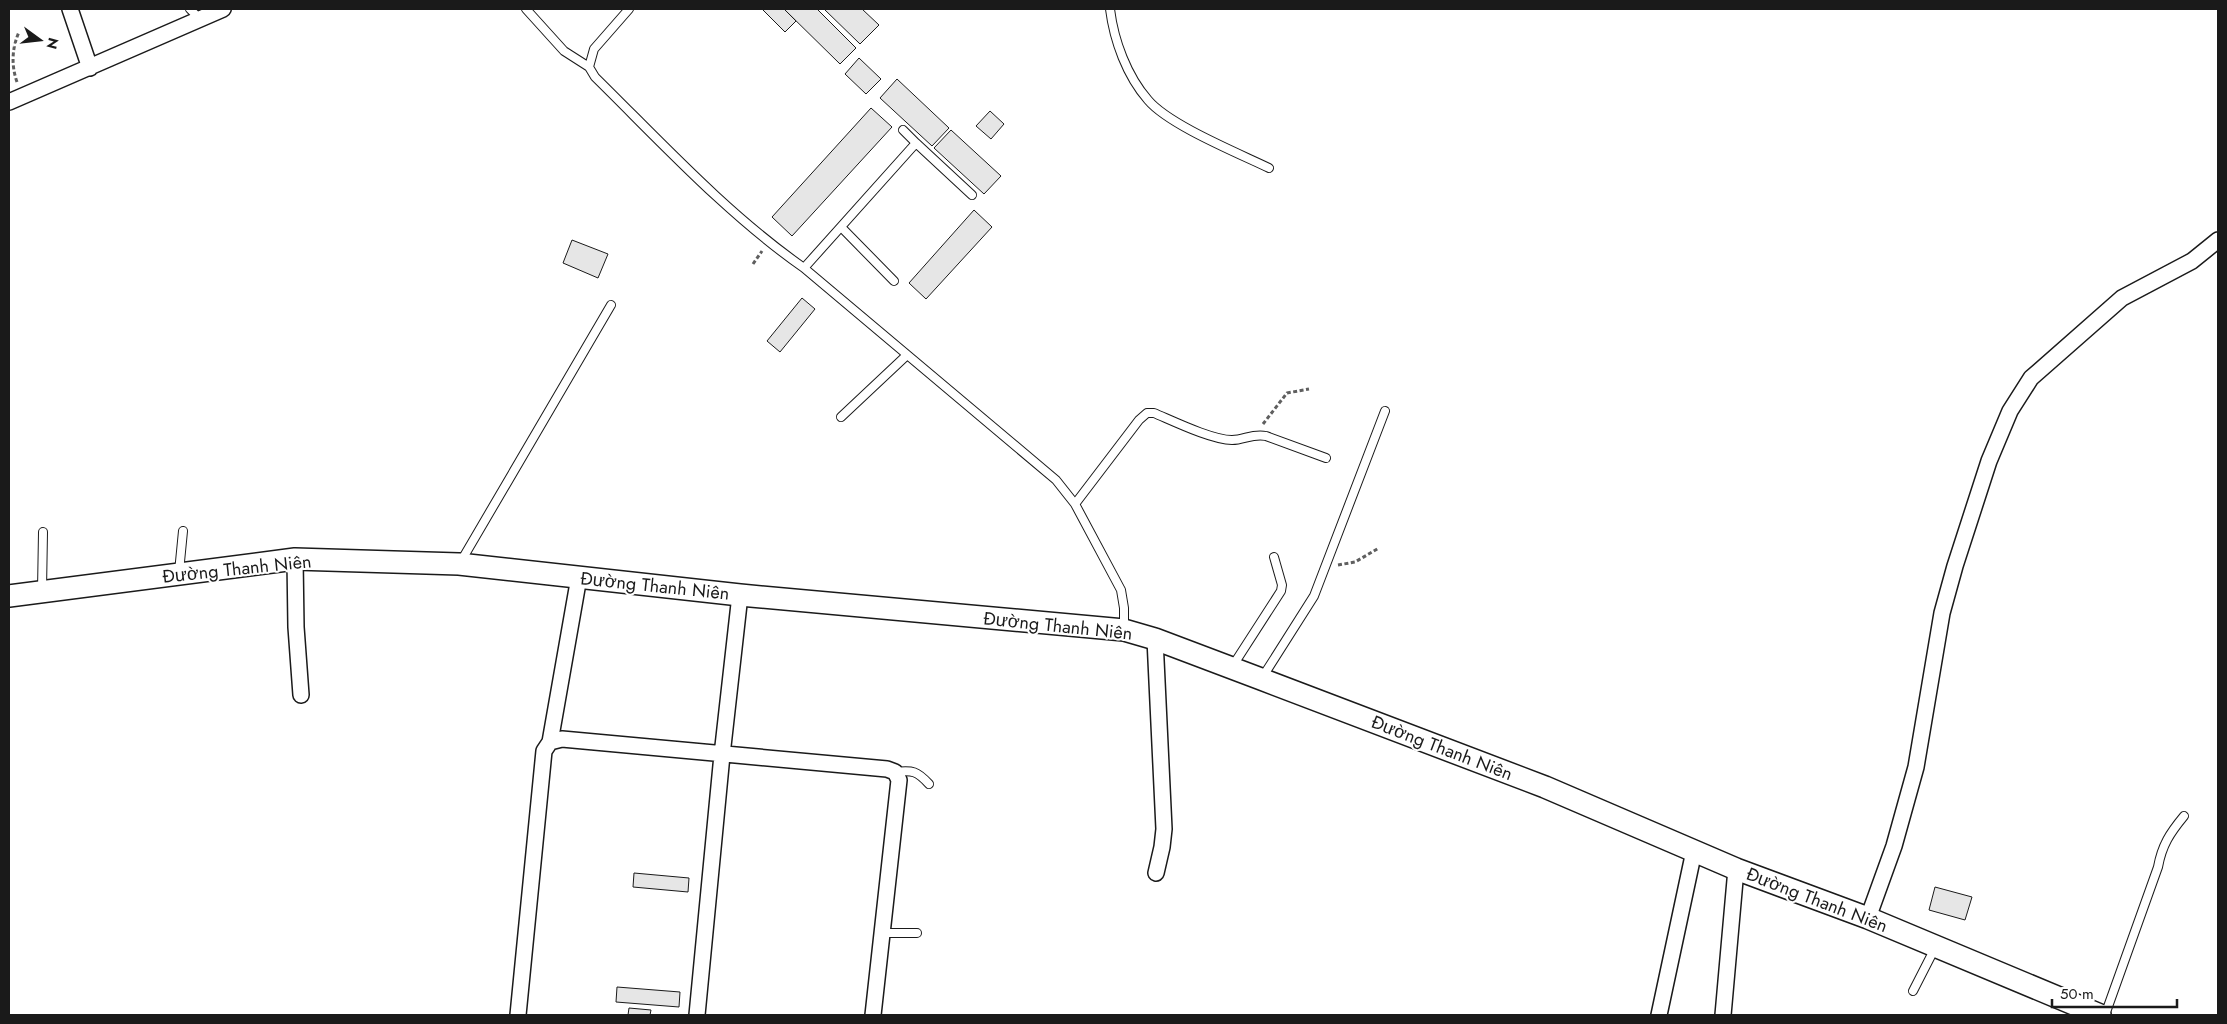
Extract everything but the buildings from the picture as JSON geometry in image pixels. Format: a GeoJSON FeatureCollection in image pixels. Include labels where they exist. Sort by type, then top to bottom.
{"type":"FeatureCollection","features":[{"type":"Feature","properties":{"kind":"main road","name":"Đường Thanh Niên"},"geometry":{"type":"LineString","coordinates":[[9,596],[295,559],[459,564],[740,595],[1124,630],[1154,639],[1544,787],[1736,869],[1868,918],[2100,1015]]}},
{"type":"Feature","properties":{"kind":"street"},"geometry":{"type":"LineString","coordinates":[[70,9],[90,68]]}},
{"type":"Feature","properties":{"kind":"street"},"geometry":{"type":"LineString","coordinates":[[16,100],[90,68],[194,14],[223,9]]}},
{"type":"Feature","properties":{"kind":"street"},"geometry":{"type":"LineString","coordinates":[[1868,918],[1894,846],[1916,766],[1942,613],[1955,566],[1988,461],[2010,411],[2031,378],[2122,298],[2192,261],[2218,240]]}},
{"type":"Feature","properties":{"kind":"street"},"geometry":{"type":"LineString","coordinates":[[295,559],[296,627],[301,695]]}},
{"type":"Feature","properties":{"kind":"street"},"geometry":{"type":"LineString","coordinates":[[518,1015],[544,751],[550,742],[580,577]]}},
{"type":"Feature","properties":{"kind":"street"},"geometry":{"type":"LineString","coordinates":[[697,1015],[722,755],[740,595]]}},
{"type":"Feature","properties":{"kind":"street"},"geometry":{"type":"LineString","coordinates":[[1154,639],[1164,829],[1156,872]]}},
{"type":"Feature","properties":{"kind":"street"},"geometry":{"type":"LineString","coordinates":[[550,742],[562,739],[887,769],[895,772],[899,780],[880,933],[873,1015]]}},
{"type":"Feature","properties":{"kind":"street"},"geometry":{"type":"LineString","coordinates":[[1659,1015],[1694,851]]}},
{"type":"Feature","properties":{"kind":"street"},"geometry":{"type":"LineString","coordinates":[[1723,1015],[1736,869]]}},
{"type":"Feature","properties":{"kind":"lane"},"geometry":{"type":"LineString","coordinates":[[526,9],[564,51],[589,67],[595,77],[720,199],[768,242],[804,268],[1056,480],[1076,504],[1121,590],[1124,608],[1124,630]]}},
{"type":"Feature","properties":{"kind":"lane"},"geometry":{"type":"LineString","coordinates":[[589,67],[594,49],[629,9]]}},
{"type":"Feature","properties":{"kind":"lane"},"geometry":{"type":"LineString","coordinates":[[1110,9],[1119,46],[1130,76],[1149,102],[1171,119],[1269,168]]}},
{"type":"Feature","properties":{"kind":"lane"},"geometry":{"type":"LineString","coordinates":[[903,130],[972,196]]}},
{"type":"Feature","properties":{"kind":"lane"},"geometry":{"type":"LineString","coordinates":[[804,268],[842,228],[916,143]]}},
{"type":"Feature","properties":{"kind":"lane"},"geometry":{"type":"LineString","coordinates":[[842,228],[894,281]]}},
{"type":"Feature","properties":{"kind":"lane"},"geometry":{"type":"LineString","coordinates":[[459,564],[611,304]]}},
{"type":"Feature","properties":{"kind":"lane"},"geometry":{"type":"LineString","coordinates":[[841,417],[907,355]]}},
{"type":"Feature","properties":{"kind":"lane"},"geometry":{"type":"LineString","coordinates":[[1261,679],[1314,596],[1327,567],[1347,508],[1385,411]]}},
{"type":"Feature","properties":{"kind":"lane"},"geometry":{"type":"LineString","coordinates":[[1076,504],[1139,420],[1147,413],[1154,413],[1232,440],[1256,434],[1326,458]]}},
{"type":"Feature","properties":{"kind":"lane"},"geometry":{"type":"LineString","coordinates":[[179,574],[183,531]]}},
{"type":"Feature","properties":{"kind":"lane"},"geometry":{"type":"LineString","coordinates":[[42,592],[43,532]]}},
{"type":"Feature","properties":{"kind":"lane"},"geometry":{"type":"LineString","coordinates":[[1231,668],[1281,591],[1282,585],[1274,557]]}},
{"type":"Feature","properties":{"kind":"lane"},"geometry":{"type":"LineString","coordinates":[[895,772],[908,771],[920,773],[929,784]]}},
{"type":"Feature","properties":{"kind":"lane"},"geometry":{"type":"LineString","coordinates":[[2105,1015],[2158,867],[2160,851],[2167,836],[2184,816]]}},
{"type":"Feature","properties":{"kind":"lane"},"geometry":{"type":"LineString","coordinates":[[880,933],[917,933]]}},
{"type":"Feature","properties":{"kind":"lane"},"geometry":{"type":"LineString","coordinates":[[1914,991],[1936,947]]}},
{"type":"Feature","properties":{"kind":"path"},"geometry":{"type":"LineString","coordinates":[[16,100],[13,46],[19,32]]}},
{"type":"Feature","properties":{"kind":"path"},"geometry":{"type":"LineString","coordinates":[[754,264],[768,242]]}},
{"type":"Feature","properties":{"kind":"path"},"geometry":{"type":"LineString","coordinates":[[1256,434],[1287,393],[1309,389]]}},
{"type":"Feature","properties":{"kind":"path"},"geometry":{"type":"LineString","coordinates":[[1327,567],[1355,562],[1379,548]]}}]}
